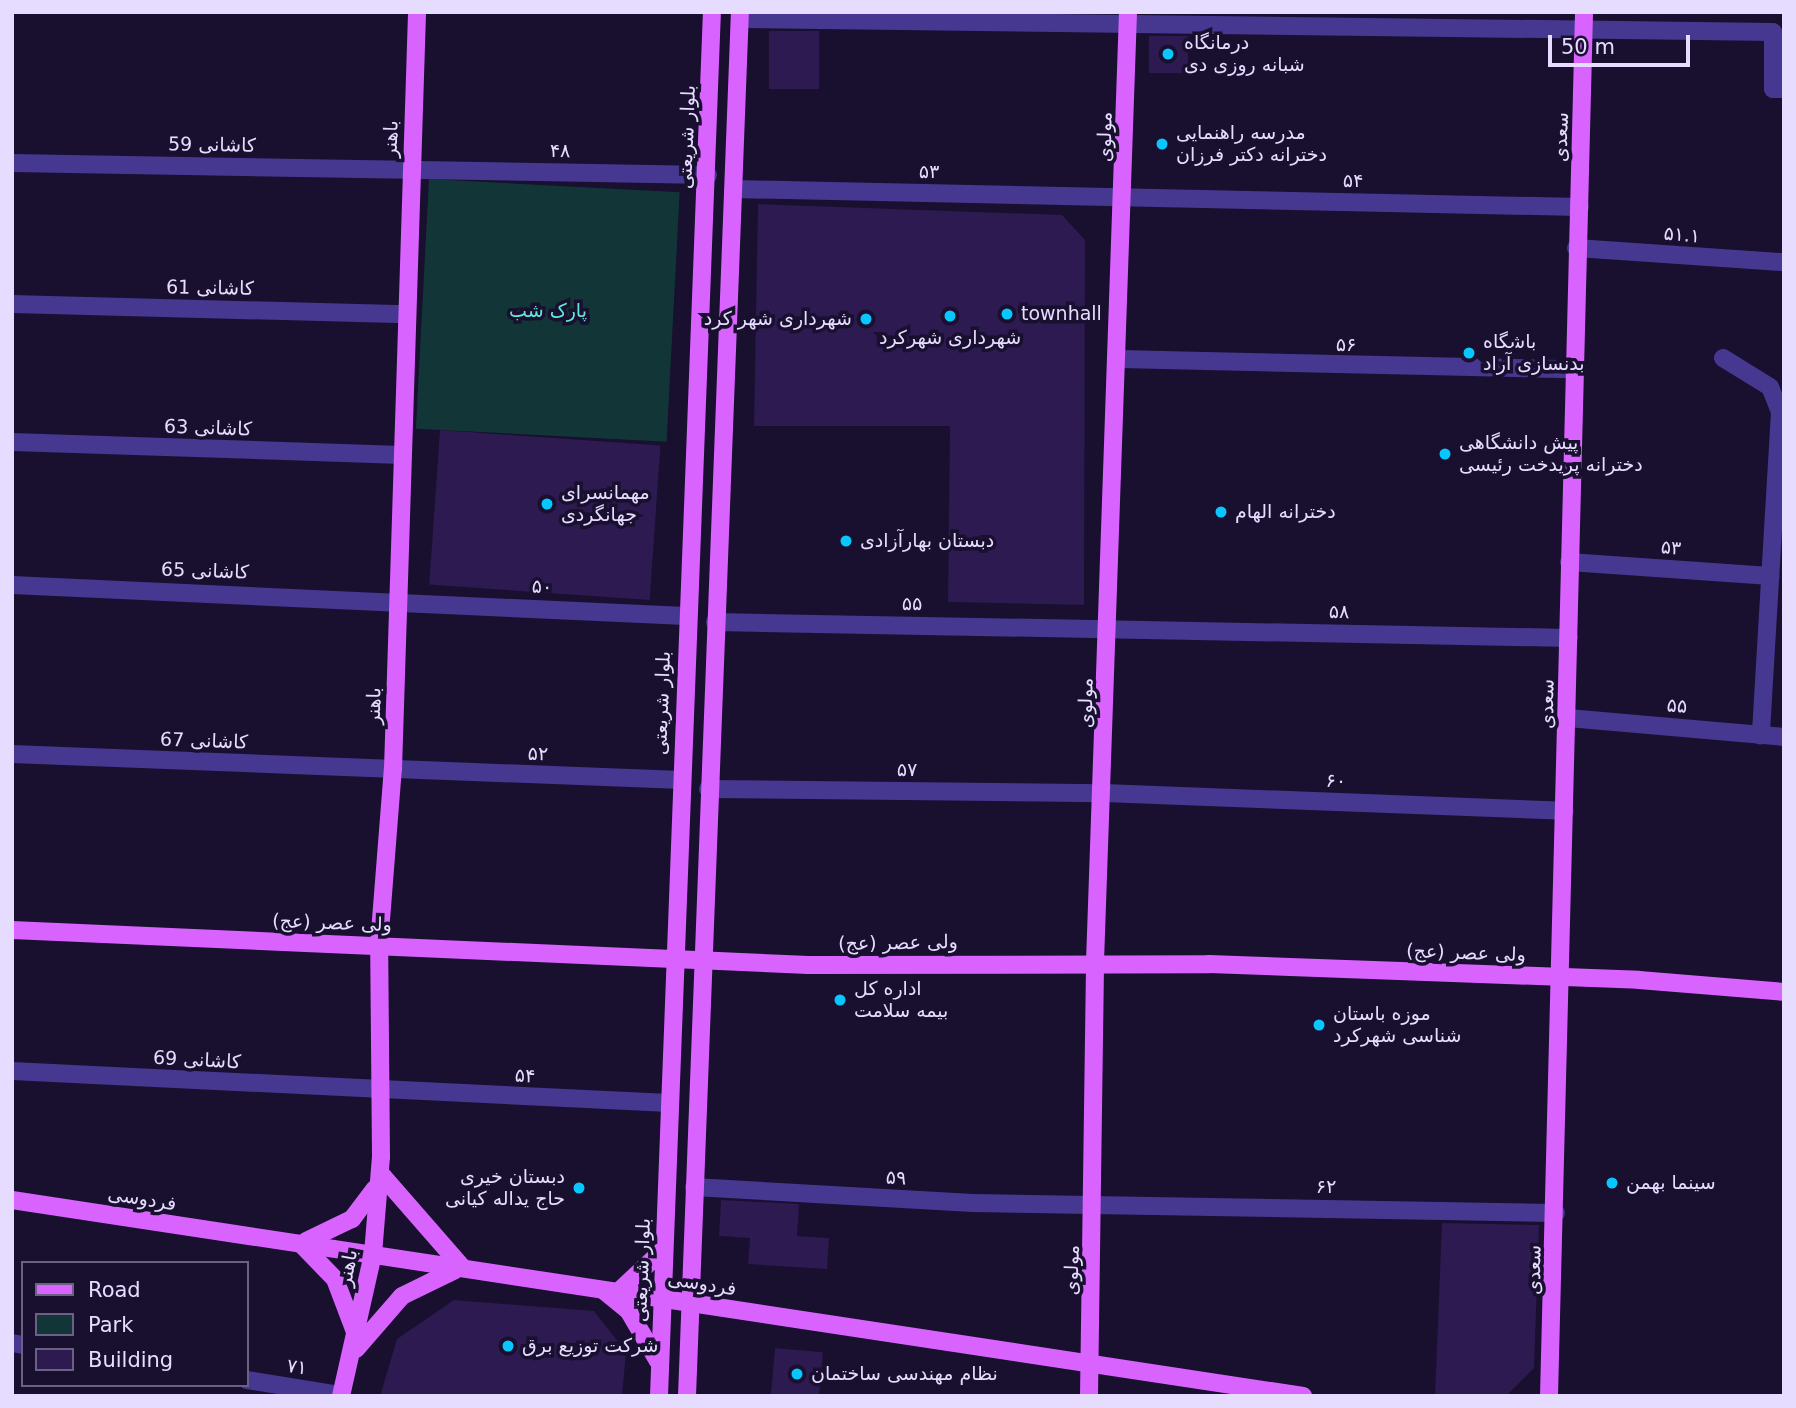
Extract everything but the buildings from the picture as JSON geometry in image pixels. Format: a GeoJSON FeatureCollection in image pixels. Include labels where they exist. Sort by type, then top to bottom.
{"type":"FeatureCollection","features":[{"type":"Feature","properties":{"kind":"main road","name":"باهنر"},"geometry":{"type":"LineString","coordinates":[[341,1396],[355,1350],[373,1254],[380,1173],[379,945],[393,769],[417,12]]}},
{"type":"Feature","properties":{"kind":"main road","name":"بلوار شریعتی"},"geometry":{"type":"LineString","coordinates":[[659,1396],[685,616],[708,175],[712,12]]}},
{"type":"Feature","properties":{"kind":"main road"},"geometry":{"type":"LineString","coordinates":[[687,1396],[708,789],[740,16]]}},
{"type":"Feature","properties":{"kind":"main road","name":"مولوی"},"geometry":{"type":"LineString","coordinates":[[1089,1396],[1095,1202],[1095,962],[1104,793],[1128,20]]}},
{"type":"Feature","properties":{"kind":"main road","name":"سعدی"},"geometry":{"type":"LineString","coordinates":[[1549,1396],[1563,978],[1576,248],[1580,207],[1585,21]]}},
{"type":"Feature","properties":{"kind":"main road"},"geometry":{"type":"LineString","coordinates":[[708,175],[733,189]]}},
{"type":"Feature","properties":{"kind":"main road","name":"ولی عصر (عج)"},"geometry":{"type":"LineString","coordinates":[[12,930],[702,961],[1095,962],[1563,978],[1784,992]]}},
{"type":"Feature","properties":{"kind":"main road"},"geometry":{"type":"LineString","coordinates":[[380,1173],[463,1268],[402,1296],[355,1350],[342,1292],[299,1243],[352,1219],[369,1203],[380,1173]]}},
{"type":"Feature","properties":{"kind":"main road","name":"فردوسی"},"geometry":{"type":"LineString","coordinates":[[12,1200],[1090,1366],[1303,1396]]}},
{"type":"Feature","properties":{"kind":"main road"},"geometry":{"type":"LineString","coordinates":[[660,1364],[628,1310],[611,1291],[664,1249]]}},
{"type":"Feature","properties":{"kind":"street"},"geometry":{"type":"LineString","coordinates":[[740,16],[1585,21],[1773,32],[1773,89],[1784,89]]}},
{"type":"Feature","properties":{"kind":"street","name":"کاشانی 59"},"geometry":{"type":"LineString","coordinates":[[12,163],[411,169]]}},
{"type":"Feature","properties":{"kind":"street","name":"۴۸"},"geometry":{"type":"LineString","coordinates":[[411,169],[708,175]]}},
{"type":"Feature","properties":{"kind":"street","name":"۵۳"},"geometry":{"type":"LineString","coordinates":[[733,189],[1124,198]]}},
{"type":"Feature","properties":{"kind":"street","name":"۵۴"},"geometry":{"type":"LineString","coordinates":[[1124,198],[1580,207]]}},
{"type":"Feature","properties":{"kind":"street","name":"۵۱.۱"},"geometry":{"type":"LineString","coordinates":[[1576,248],[1784,262]]}},
{"type":"Feature","properties":{"kind":"street","name":"کاشانی 61"},"geometry":{"type":"LineString","coordinates":[[12,304],[406,314]]}},
{"type":"Feature","properties":{"kind":"street"},"geometry":{"type":"LineString","coordinates":[[1723,358],[1770,387],[1777,400],[1779,529],[1771,576],[1761,735]]}},
{"type":"Feature","properties":{"kind":"street","name":"۵۶"},"geometry":{"type":"LineString","coordinates":[[1119,359],[1573,369]]}},
{"type":"Feature","properties":{"kind":"street","name":"کاشانی 63"},"geometry":{"type":"LineString","coordinates":[[12,442],[402,455]]}},
{"type":"Feature","properties":{"kind":"street","name":"۵۳"},"geometry":{"type":"LineString","coordinates":[[1569,562],[1771,576]]}},
{"type":"Feature","properties":{"kind":"street","name":"کاشانی 65"},"geometry":{"type":"LineString","coordinates":[[12,585],[397,600]]}},
{"type":"Feature","properties":{"kind":"street","name":"۵۰"},"geometry":{"type":"LineString","coordinates":[[397,600],[685,616]]}},
{"type":"Feature","properties":{"kind":"street","name":"۵۵"},"geometry":{"type":"LineString","coordinates":[[715,622],[1108,628]]}},
{"type":"Feature","properties":{"kind":"street","name":"۵۸"},"geometry":{"type":"LineString","coordinates":[[1108,628],[1569,638]]}},
{"type":"Feature","properties":{"kind":"street","name":"۵۵"},"geometry":{"type":"LineString","coordinates":[[1567,718],[1784,737]]}},
{"type":"Feature","properties":{"kind":"street","name":"کاشانی 67"},"geometry":{"type":"LineString","coordinates":[[12,754],[393,769]]}},
{"type":"Feature","properties":{"kind":"street","name":"۵۲"},"geometry":{"type":"LineString","coordinates":[[393,769],[681,780]]}},
{"type":"Feature","properties":{"kind":"street","name":"۵۷"},"geometry":{"type":"LineString","coordinates":[[708,789],[1104,793]]}},
{"type":"Feature","properties":{"kind":"street","name":"۶۰"},"geometry":{"type":"LineString","coordinates":[[1104,793],[1565,811]]}},
{"type":"Feature","properties":{"kind":"street","name":"کاشانی 69"},"geometry":{"type":"LineString","coordinates":[[12,1071],[379,1090]]}},
{"type":"Feature","properties":{"kind":"street","name":"۵۴"},"geometry":{"type":"LineString","coordinates":[[379,1090],[670,1103]]}},
{"type":"Feature","properties":{"kind":"street","name":"۵۹"},"geometry":{"type":"LineString","coordinates":[[694,1187],[973,1203],[1095,1202]]}},
{"type":"Feature","properties":{"kind":"street","name":"۶۲"},"geometry":{"type":"LineString","coordinates":[[1095,1202],[1556,1213]]}},
{"type":"Feature","properties":{"kind":"street","name":"۷۱"},"geometry":{"type":"LineString","coordinates":[[248,1380],[341,1396]]}},
{"type":"Feature","properties":{"kind":"green space","name":"پارک شب"},"geometry":{"type":"Polygon","coordinates":[[[429,179],[680,192],[667,442],[416,429],[429,179]]]}},
{"type":"Feature","properties":{"kind":"place","name":"درمانگاه شبانه روزی دی"},"geometry":{"type":"Point","coordinates":[1168,54]}},
{"type":"Feature","properties":{"kind":"place","name":"مدرسه راهنمایی دخترانه دکتر فرزان"},"geometry":{"type":"Point","coordinates":[1162,144]}},
{"type":"Feature","properties":{"kind":"place","name":"townhall"},"geometry":{"type":"Point","coordinates":[1007,314]}},
{"type":"Feature","properties":{"kind":"place","name":"شهرداری شهرکرد"},"geometry":{"type":"Point","coordinates":[950,316]}},
{"type":"Feature","properties":{"kind":"place","name":"شهرداری شهر کرد"},"geometry":{"type":"Point","coordinates":[866,319]}},
{"type":"Feature","properties":{"kind":"place","name":"باشگاه بدنسازى آراد"},"geometry":{"type":"Point","coordinates":[1469,353]}},
{"type":"Feature","properties":{"kind":"place","name":"پیش دانشگاهی دخترانه پریدخت رئیسی"},"geometry":{"type":"Point","coordinates":[1445,454]}},
{"type":"Feature","properties":{"kind":"place","name":"مهمانسرای جهانگردی"},"geometry":{"type":"Point","coordinates":[547,504]}},
{"type":"Feature","properties":{"kind":"place","name":"دخترانه الهام"},"geometry":{"type":"Point","coordinates":[1221,512]}},
{"type":"Feature","properties":{"kind":"place","name":"دبستان بهارآزادی"},"geometry":{"type":"Point","coordinates":[846,541]}},
{"type":"Feature","properties":{"kind":"place","name":"اداره کل بیمه سلامت"},"geometry":{"type":"Point","coordinates":[840,1000]}},
{"type":"Feature","properties":{"kind":"place","name":"موزه باستان شناسی شهرکرد"},"geometry":{"type":"Point","coordinates":[1319,1025]}},
{"type":"Feature","properties":{"kind":"place","name":"سینما بهمن"},"geometry":{"type":"Point","coordinates":[1612,1183]}},
{"type":"Feature","properties":{"kind":"place","name":"دبستان خیری حاج یداله کیانی"},"geometry":{"type":"Point","coordinates":[579,1188]}},
{"type":"Feature","properties":{"kind":"place","name":"شرکت توزیع برق"},"geometry":{"type":"Point","coordinates":[508,1346]}},
{"type":"Feature","properties":{"kind":"place","name":"نظام مهندسی ساختمان"},"geometry":{"type":"Point","coordinates":[797,1374]}}]}
